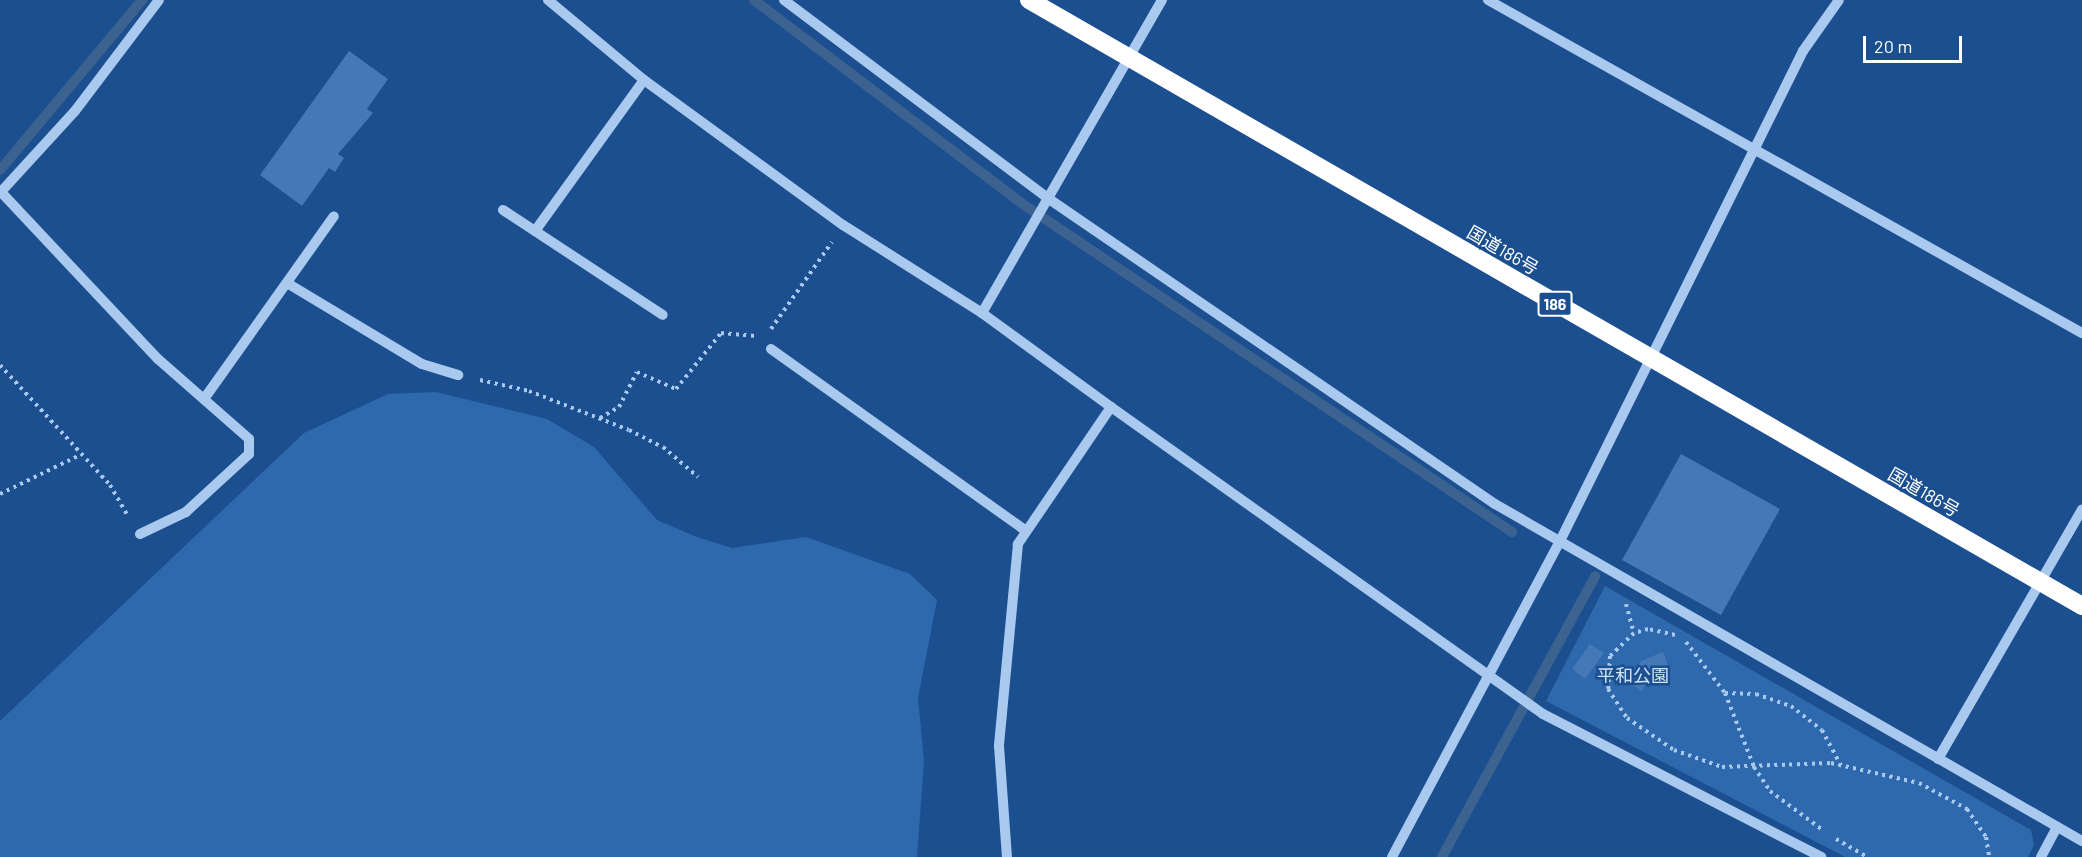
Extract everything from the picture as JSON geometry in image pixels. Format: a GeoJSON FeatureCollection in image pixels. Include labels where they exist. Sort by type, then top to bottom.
{"type":"FeatureCollection","features":[{"type":"Feature","properties":{"kind":"highway","name":"国道186号"},"geometry":{"type":"LineString","coordinates":[[1029,0],[2082,606]]}},
{"type":"Feature","properties":{"kind":"street"},"geometry":{"type":"LineString","coordinates":[[140,534],[186,512],[249,454],[249,439],[159,359],[0,192],[75,111],[159,0]]}},
{"type":"Feature","properties":{"kind":"street"},"geometry":{"type":"LineString","coordinates":[[548,0],[644,80],[843,225],[982,313],[1486,676],[1543,714],[1821,857]]}},
{"type":"Feature","properties":{"kind":"street"},"geometry":{"type":"LineString","coordinates":[[784,0],[1048,199],[1494,504],[2082,841]]}},
{"type":"Feature","properties":{"kind":"street"},"geometry":{"type":"LineString","coordinates":[[982,313],[1162,0]]}},
{"type":"Feature","properties":{"kind":"street"},"geometry":{"type":"LineString","coordinates":[[1488,0],[1754,147],[2082,333]]}},
{"type":"Feature","properties":{"kind":"street"},"geometry":{"type":"LineString","coordinates":[[1392,857],[1486,676],[1560,541],[1648,358],[1803,51],[1839,0]]}},
{"type":"Feature","properties":{"kind":"street"},"geometry":{"type":"LineString","coordinates":[[535,231],[644,80]]}},
{"type":"Feature","properties":{"kind":"street"},"geometry":{"type":"LineString","coordinates":[[503,210],[663,315]]}},
{"type":"Feature","properties":{"kind":"street"},"geometry":{"type":"LineString","coordinates":[[204,399],[334,216]]}},
{"type":"Feature","properties":{"kind":"street"},"geometry":{"type":"LineString","coordinates":[[287,283],[422,364],[458,375]]}},
{"type":"Feature","properties":{"kind":"street"},"geometry":{"type":"LineString","coordinates":[[771,349],[1025,530]]}},
{"type":"Feature","properties":{"kind":"street"},"geometry":{"type":"LineString","coordinates":[[1007,857],[999,746],[1016,559],[1025,530],[1111,407]]}},
{"type":"Feature","properties":{"kind":"street"},"geometry":{"type":"LineString","coordinates":[[1938,759],[2082,510]]}},
{"type":"Feature","properties":{"kind":"street"},"geometry":{"type":"LineString","coordinates":[[2041,857],[2057,827]]}},
{"type":"Feature","properties":{"kind":"path"},"geometry":{"type":"LineString","coordinates":[[600,418],[619,407],[637,372],[676,389],[721,333],[738,331],[765,338],[843,225]]}},
{"type":"Feature","properties":{"kind":"path"},"geometry":{"type":"LineString","coordinates":[[0,365],[110,485],[140,534]]}},
{"type":"Feature","properties":{"kind":"path"},"geometry":{"type":"LineString","coordinates":[[458,375],[529,391],[600,418],[663,447],[698,477]]}},
{"type":"Feature","properties":{"kind":"path"},"geometry":{"type":"LineString","coordinates":[[0,494],[80,454]]}},
{"type":"Feature","properties":{"kind":"path"},"geometry":{"type":"LineString","coordinates":[[1622,591],[1634,633]]}},
{"type":"Feature","properties":{"kind":"path"},"geometry":{"type":"LineString","coordinates":[[1867,857],[1776,799],[1754,767],[1725,693],[1685,641],[1662,631],[1634,633],[1610,656],[1608,689],[1628,718],[1692,758],[1736,769],[1754,767],[1841,765],[1902,777],[1967,808],[1986,837],[1989,857]]}},
{"type":"Feature","properties":{"kind":"path"},"geometry":{"type":"LineString","coordinates":[[1725,693],[1756,694],[1791,706],[1822,730],[1841,765]]}},
{"type":"Feature","properties":{"kind":"green space"},"geometry":{"type":"Polygon","coordinates":[[[436,392],[547,419],[594,447],[657,520],[697,537],[732,548],[806,537],[910,574],[937,600],[918,698],[924,761],[917,857],[0,857],[0,721],[304,433],[388,394],[436,392]]]}},
{"type":"Feature","properties":{"kind":"green space","name":"平和公園"},"geometry":{"type":"Polygon","coordinates":[[[1605,586],[2031,830],[2034,845],[2028,857],[1845,857],[1546,701],[1605,586]]]}},
{"type":"Feature","properties":{"kind":"building"},"geometry":{"type":"Polygon","coordinates":[[[349,51],[388,79],[367,109],[373,113],[338,154],[344,158],[335,172],[329,168],[302,206],[260,175],[349,51]]]}},
{"type":"Feature","properties":{"kind":"building"},"geometry":{"type":"Polygon","coordinates":[[[1681,454],[1780,509],[1721,615],[1622,560],[1681,454]]]}},
{"type":"Feature","properties":{"kind":"building"},"geometry":{"type":"Polygon","coordinates":[[[1590,644],[1604,653],[1585,679],[1572,669],[1590,644]]]}},
{"type":"Feature","properties":{"kind":"building"},"geometry":{"type":"Polygon","coordinates":[[[1663,652],[1668,665],[1652,672],[1642,691],[1630,684],[1641,661],[1663,652]]]}},
{"type":"Feature","properties":{"kind":"waterway"},"geometry":{"type":"LineString","coordinates":[[0,170],[142,0]]}},
{"type":"Feature","properties":{"kind":"waterway"},"geometry":{"type":"LineString","coordinates":[[754,0],[1027,207],[1512,532]]}},
{"type":"Feature","properties":{"kind":"waterway"},"geometry":{"type":"LineString","coordinates":[[1442,857],[1595,576]]}}]}
